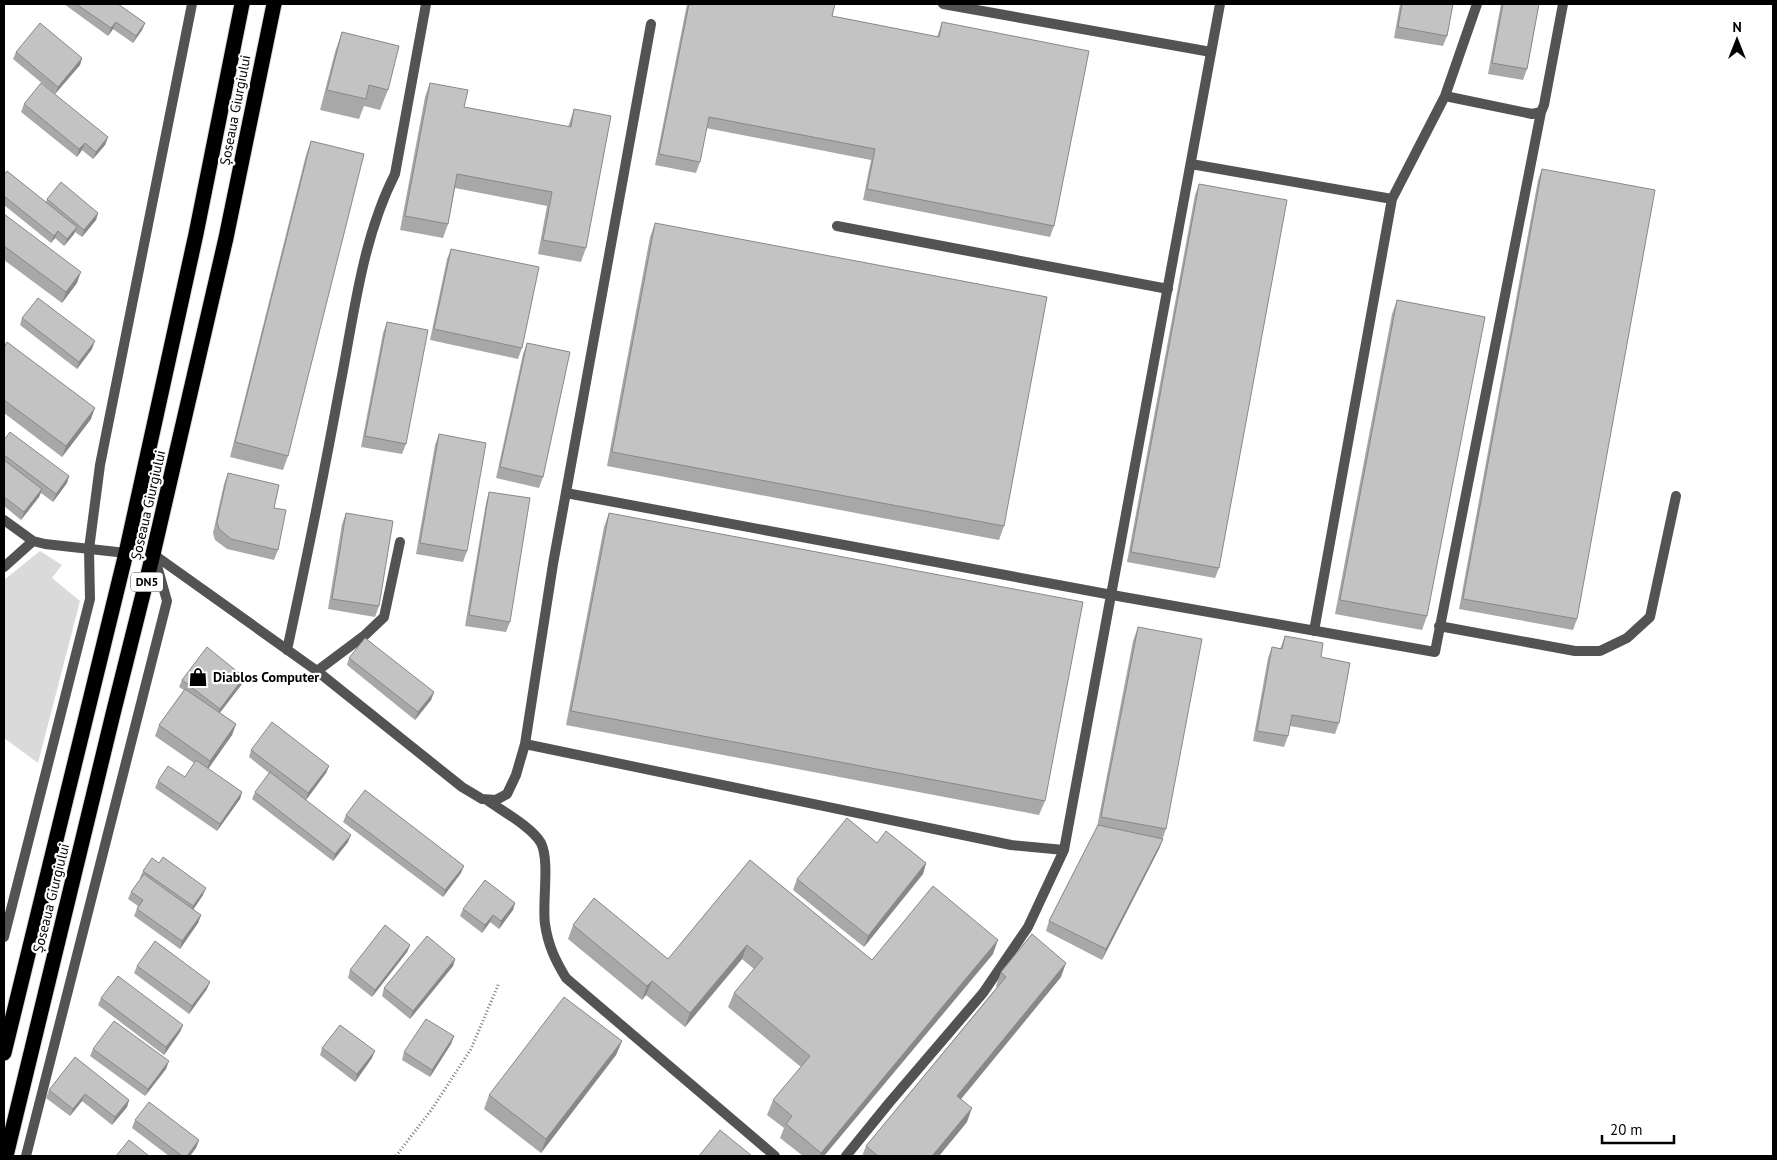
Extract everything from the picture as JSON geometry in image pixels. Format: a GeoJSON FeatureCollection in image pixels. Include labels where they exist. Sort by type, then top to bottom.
{"type":"FeatureCollection","features":[{"type":"Feature","properties":{"kind":"highway","name":"Șoseaua Giurgiului"},"geometry":{"type":"LineString","coordinates":[[4,1053],[126,553],[196,234],[242,4]]}},
{"type":"Feature","properties":{"kind":"highway","name":"Șoseaua Giurgiului"},"geometry":{"type":"LineString","coordinates":[[6,1156],[110,724],[154,554],[226,238],[274,4]]}},
{"type":"Feature","properties":{"kind":"street"},"geometry":{"type":"LineString","coordinates":[[4,937],[90,599],[89,549],[100,465],[192,4]]}},
{"type":"Feature","properties":{"kind":"street"},"geometry":{"type":"LineString","coordinates":[[287,650],[315,522],[359,288],[381,204],[395,174],[426,4]]}},
{"type":"Feature","properties":{"kind":"street"},"geometry":{"type":"LineString","coordinates":[[942,4],[1211,52]]}},
{"type":"Feature","properties":{"kind":"street"},"geometry":{"type":"LineString","coordinates":[[846,1156],[983,993],[1028,927],[1064,850],[1220,4]]}},
{"type":"Feature","properties":{"kind":"street"},"geometry":{"type":"LineString","coordinates":[[1314,631],[1392,199],[1445,96],[1477,4]]}},
{"type":"Feature","properties":{"kind":"street"},"geometry":{"type":"LineString","coordinates":[[566,493],[1112,595],[1434,652],[1563,4]]}},
{"type":"Feature","properties":{"kind":"street"},"geometry":{"type":"LineString","coordinates":[[154,554],[317,671],[462,786],[482,799],[496,800],[507,794],[516,775],[525,744],[553,564],[651,24]]}},
{"type":"Feature","properties":{"kind":"street"},"geometry":{"type":"LineString","coordinates":[[1445,96],[1532,114],[1541,112]]}},
{"type":"Feature","properties":{"kind":"street"},"geometry":{"type":"LineString","coordinates":[[1191,164],[1392,199]]}},
{"type":"Feature","properties":{"kind":"street"},"geometry":{"type":"LineString","coordinates":[[837,226],[1168,289]]}},
{"type":"Feature","properties":{"kind":"street"},"geometry":{"type":"LineString","coordinates":[[1440,626],[1576,651],[1600,651],[1627,638],[1650,617],[1676,496]]}},
{"type":"Feature","properties":{"kind":"street"},"geometry":{"type":"LineString","coordinates":[[4,520],[33,541],[126,553]]}},
{"type":"Feature","properties":{"kind":"street"},"geometry":{"type":"LineString","coordinates":[[4,567],[33,541]]}},
{"type":"Feature","properties":{"kind":"street"},"geometry":{"type":"LineString","coordinates":[[317,671],[365,635],[384,617],[400,542]]}},
{"type":"Feature","properties":{"kind":"street"},"geometry":{"type":"LineString","coordinates":[[26,1156],[167,601],[154,554]]}},
{"type":"Feature","properties":{"kind":"street"},"geometry":{"type":"LineString","coordinates":[[525,744],[1011,845],[1064,850]]}},
{"type":"Feature","properties":{"kind":"street"},"geometry":{"type":"LineString","coordinates":[[486,799],[530,831],[541,844],[544,858],[545,924],[551,954],[566,978],[775,1156]]}},
{"type":"Feature","properties":{"kind":"path"},"geometry":{"type":"LineString","coordinates":[[396,1156],[432,1109],[471,1048],[499,983]]}},
{"type":"Feature","properties":{"kind":"shaded area"},"geometry":{"type":"Polygon","coordinates":[[[40,551],[62,565],[52,578],[80,601],[38,763],[4,738],[4,580],[40,551]]]}},
{"type":"Feature","properties":{"kind":"building"},"geometry":{"type":"Polygon","coordinates":[[[76,4],[118,4],[145,23],[136,36],[116,22],[111,28],[76,4]]]}},
{"type":"Feature","properties":{"kind":"building"},"geometry":{"type":"Polygon","coordinates":[[[689,4],[835,4],[832,16],[939,37],[942,22],[1089,51],[1054,226],[867,189],[875,149],[709,117],[700,162],[659,154],[689,4]]]}},
{"type":"Feature","properties":{"kind":"building"},"geometry":{"type":"Polygon","coordinates":[[[1402,4],[1453,4],[1447,36],[1398,27],[1402,4]]]}},
{"type":"Feature","properties":{"kind":"building"},"geometry":{"type":"Polygon","coordinates":[[[1503,4],[1539,4],[1527,69],[1492,63],[1503,4]]]}},
{"type":"Feature","properties":{"kind":"building"},"geometry":{"type":"Polygon","coordinates":[[[40,23],[82,58],[58,87],[16,52],[40,23]]]}},
{"type":"Feature","properties":{"kind":"building"},"geometry":{"type":"Polygon","coordinates":[[[342,32],[399,46],[388,90],[369,85],[366,99],[327,90],[342,32]]]}},
{"type":"Feature","properties":{"kind":"building"},"geometry":{"type":"Polygon","coordinates":[[[41,83],[108,137],[96,152],[85,143],[79,149],[24,104],[41,83]]]}},
{"type":"Feature","properties":{"kind":"building"},"geometry":{"type":"Polygon","coordinates":[[[430,83],[468,90],[464,107],[571,127],[574,109],[611,116],[586,248],[543,240],[552,192],[457,174],[448,224],[405,216],[430,83]]]}},
{"type":"Feature","properties":{"kind":"building"},"geometry":{"type":"Polygon","coordinates":[[[311,141],[364,154],[288,456],[235,442],[311,141]]]}},
{"type":"Feature","properties":{"kind":"building"},"geometry":{"type":"Polygon","coordinates":[[[1542,169],[1655,190],[1577,619],[1463,599],[1542,169]]]}},
{"type":"Feature","properties":{"kind":"building"},"geometry":{"type":"Polygon","coordinates":[[[7,171],[77,227],[67,239],[58,231],[54,236],[4,196],[4,175],[7,171]]]}},
{"type":"Feature","properties":{"kind":"building"},"geometry":{"type":"Polygon","coordinates":[[[61,182],[98,213],[84,230],[47,199],[61,182]]]}},
{"type":"Feature","properties":{"kind":"building"},"geometry":{"type":"Polygon","coordinates":[[[1199,184],[1287,200],[1219,568],[1131,552],[1199,184]]]}},
{"type":"Feature","properties":{"kind":"building"},"geometry":{"type":"Polygon","coordinates":[[[4,214],[81,272],[66,292],[4,246],[4,214]]]}},
{"type":"Feature","properties":{"kind":"building"},"geometry":{"type":"Polygon","coordinates":[[[655,223],[1047,297],[1004,526],[612,452],[655,223]]]}},
{"type":"Feature","properties":{"kind":"building"},"geometry":{"type":"Polygon","coordinates":[[[451,249],[539,267],[522,348],[434,329],[451,249]]]}},
{"type":"Feature","properties":{"kind":"building"},"geometry":{"type":"Polygon","coordinates":[[[38,298],[95,341],[79,362],[22,318],[38,298]]]}},
{"type":"Feature","properties":{"kind":"building"},"geometry":{"type":"Polygon","coordinates":[[[1397,300],[1485,317],[1427,616],[1340,600],[1397,300]]]}},
{"type":"Feature","properties":{"kind":"building"},"geometry":{"type":"Polygon","coordinates":[[[387,322],[428,330],[406,444],[365,436],[387,322]]]}},
{"type":"Feature","properties":{"kind":"building"},"geometry":{"type":"Polygon","coordinates":[[[7,342],[95,408],[66,446],[4,400],[4,347],[7,342]]]}},
{"type":"Feature","properties":{"kind":"building"},"geometry":{"type":"Polygon","coordinates":[[[527,343],[570,352],[543,477],[500,467],[527,343]]]}},
{"type":"Feature","properties":{"kind":"building"},"geometry":{"type":"Polygon","coordinates":[[[10,432],[69,476],[56,494],[4,455],[4,440],[10,432]]]}},
{"type":"Feature","properties":{"kind":"building"},"geometry":{"type":"Polygon","coordinates":[[[439,434],[486,443],[467,551],[420,543],[439,434]]]}},
{"type":"Feature","properties":{"kind":"building"},"geometry":{"type":"Polygon","coordinates":[[[4,460],[42,489],[24,512],[4,497],[4,460]]]}},
{"type":"Feature","properties":{"kind":"building"},"geometry":{"type":"Polygon","coordinates":[[[228,473],[279,485],[274,508],[286,510],[278,550],[231,539],[219,529],[217,522],[228,473]]]}},
{"type":"Feature","properties":{"kind":"building"},"geometry":{"type":"Polygon","coordinates":[[[489,492],[530,498],[510,622],[469,615],[489,492]]]}},
{"type":"Feature","properties":{"kind":"building"},"geometry":{"type":"Polygon","coordinates":[[[346,513],[393,521],[379,606],[332,599],[346,513]]]}},
{"type":"Feature","properties":{"kind":"building"},"geometry":{"type":"Polygon","coordinates":[[[609,513],[1083,602],[1045,801],[571,711],[609,513]]]}},
{"type":"Feature","properties":{"kind":"building"},"geometry":{"type":"Polygon","coordinates":[[[1138,627],[1202,639],[1166,829],[1101,817],[1138,627]]]}},
{"type":"Feature","properties":{"kind":"building"},"geometry":{"type":"Polygon","coordinates":[[[1285,636],[1323,643],[1321,657],[1350,663],[1339,723],[1292,715],[1288,736],[1257,731],[1272,647],[1282,649],[1285,636]]]}},
{"type":"Feature","properties":{"kind":"building"},"geometry":{"type":"Polygon","coordinates":[[[365,638],[434,692],[418,712],[349,658],[365,638]]]}},
{"type":"Feature","properties":{"kind":"building"},"geometry":{"type":"Polygon","coordinates":[[[207,647],[244,677],[220,709],[182,680],[207,647]]]}},
{"type":"Feature","properties":{"kind":"building"},"geometry":{"type":"Polygon","coordinates":[[[185,689],[236,724],[210,761],[159,725],[185,689]]]}},
{"type":"Feature","properties":{"kind":"building"},"geometry":{"type":"Polygon","coordinates":[[[272,722],[329,766],[308,793],[251,750],[272,722]]]}},
{"type":"Feature","properties":{"kind":"building"},"geometry":{"type":"Polygon","coordinates":[[[196,760],[242,792],[220,824],[158,781],[168,766],[185,777],[196,760]]]}},
{"type":"Feature","properties":{"kind":"building"},"geometry":{"type":"Polygon","coordinates":[[[270,772],[351,835],[335,854],[255,792],[270,772]]]}},
{"type":"Feature","properties":{"kind":"building"},"geometry":{"type":"Polygon","coordinates":[[[365,790],[464,866],[445,890],[346,815],[365,790]]]}},
{"type":"Feature","properties":{"kind":"building"},"geometry":{"type":"Polygon","coordinates":[[[847,818],[877,843],[886,831],[926,863],[868,936],[797,879],[847,818]]]}},
{"type":"Feature","properties":{"kind":"building"},"geometry":{"type":"Polygon","coordinates":[[[1098,825],[1163,839],[1106,949],[1049,921],[1098,825]]]}},
{"type":"Feature","properties":{"kind":"building"},"geometry":{"type":"Polygon","coordinates":[[[163,857],[206,888],[193,906],[143,871],[152,858],[159,863],[163,857]]]}},
{"type":"Feature","properties":{"kind":"building"},"geometry":{"type":"Polygon","coordinates":[[[750,860],[872,960],[933,886],[998,940],[821,1153],[786,1124],[792,1116],[773,1100],[810,1056],[734,993],[763,958],[747,945],[690,1013],[652,981],[647,986],[573,925],[594,898],[668,959],[750,860]]]}},
{"type":"Feature","properties":{"kind":"building"},"geometry":{"type":"Polygon","coordinates":[[[144,874],[201,915],[182,941],[137,909],[143,900],[131,892],[144,874]]]}},
{"type":"Feature","properties":{"kind":"building"},"geometry":{"type":"Polygon","coordinates":[[[485,880],[515,903],[501,921],[493,915],[485,925],[463,909],[485,880]]]}},
{"type":"Feature","properties":{"kind":"building"},"geometry":{"type":"Polygon","coordinates":[[[385,925],[410,945],[375,990],[350,970],[385,925]]]}},
{"type":"Feature","properties":{"kind":"building"},"geometry":{"type":"Polygon","coordinates":[[[1032,934],[1066,963],[957,1096],[972,1108],[932,1156],[878,1156],[866,1146],[1006,977],[1001,972],[1032,934]]]}},
{"type":"Feature","properties":{"kind":"building"},"geometry":{"type":"Polygon","coordinates":[[[427,936],[455,959],[413,1011],[384,988],[427,936]]]}},
{"type":"Feature","properties":{"kind":"building"},"geometry":{"type":"Polygon","coordinates":[[[155,941],[210,982],[192,1006],[137,966],[155,941]]]}},
{"type":"Feature","properties":{"kind":"building"},"geometry":{"type":"Polygon","coordinates":[[[118,976],[183,1025],[166,1047],[101,998],[118,976]]]}},
{"type":"Feature","properties":{"kind":"building"},"geometry":{"type":"Polygon","coordinates":[[[564,997],[622,1041],[546,1139],[489,1095],[564,997]]]}},
{"type":"Feature","properties":{"kind":"building"},"geometry":{"type":"Polygon","coordinates":[[[426,1019],[454,1036],[432,1070],[404,1052],[426,1019]]]}},
{"type":"Feature","properties":{"kind":"building"},"geometry":{"type":"Polygon","coordinates":[[[114,1021],[169,1061],[148,1089],[93,1049],[114,1021]]]}},
{"type":"Feature","properties":{"kind":"building"},"geometry":{"type":"Polygon","coordinates":[[[340,1025],[375,1051],[357,1074],[322,1048],[340,1025]]]}},
{"type":"Feature","properties":{"kind":"building"},"geometry":{"type":"Polygon","coordinates":[[[75,1057],[129,1100],[115,1117],[85,1094],[73,1109],[49,1090],[75,1057]]]}},
{"type":"Feature","properties":{"kind":"building"},"geometry":{"type":"Polygon","coordinates":[[[149,1102],[199,1140],[187,1156],[182,1156],[135,1120],[149,1102]]]}},
{"type":"Feature","properties":{"kind":"building"},"geometry":{"type":"Polygon","coordinates":[[[720,1130],[752,1156],[699,1156],[720,1130]]]}},
{"type":"Feature","properties":{"kind":"building"},"geometry":{"type":"Polygon","coordinates":[[[129,1140],[149,1156],[116,1156],[129,1140]]]}},
{"type":"Feature","properties":{"kind":"place","name":"Diablos Computer"},"geometry":{"type":"Point","coordinates":[198,677]}}]}
